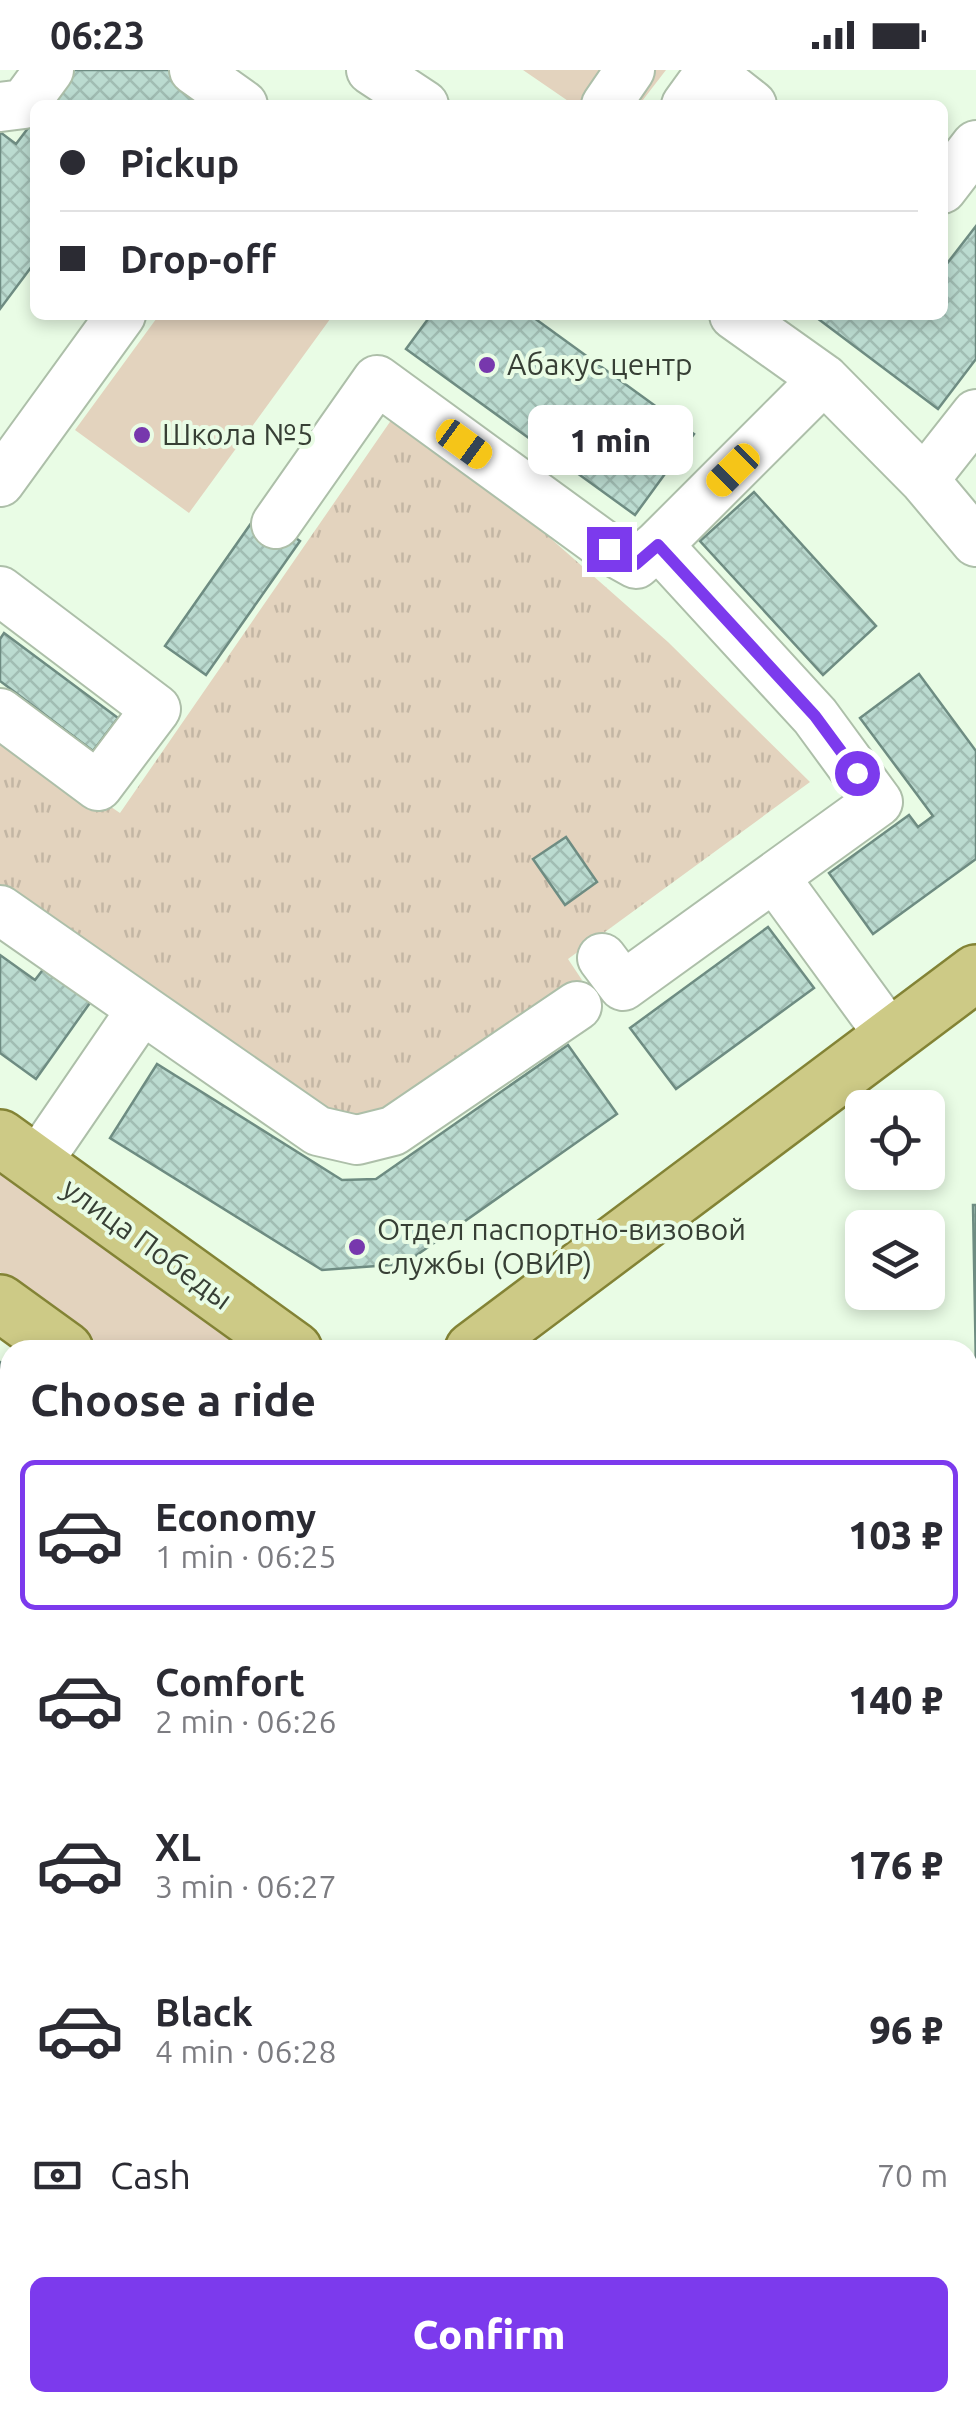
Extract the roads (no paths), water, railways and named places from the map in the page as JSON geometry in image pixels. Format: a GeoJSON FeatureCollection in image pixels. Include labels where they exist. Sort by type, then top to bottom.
{"type":"FeatureCollection","features":[{"type":"Feature","properties":{"kind":"main road"},"geometry":{"type":"LineString","coordinates":[[486,1340],[976,973]]}},
{"type":"Feature","properties":{"kind":"main road","name":"улица Победы"},"geometry":{"type":"LineString","coordinates":[[18,1151],[280,1340]]}},
{"type":"Feature","properties":{"kind":"main road"},"geometry":{"type":"LineString","coordinates":[[0,1303],[52,1340]]}},
{"type":"Feature","properties":{"kind":"street"},"geometry":{"type":"LineString","coordinates":[[0,106],[24,104],[49,70]]}},
{"type":"Feature","properties":{"kind":"street"},"geometry":{"type":"LineString","coordinates":[[194,70],[236,100]]}},
{"type":"Feature","properties":{"kind":"street"},"geometry":{"type":"LineString","coordinates":[[370,70],[416,100]]}},
{"type":"Feature","properties":{"kind":"street"},"geometry":{"type":"LineString","coordinates":[[609,100],[630,70]]}},
{"type":"Feature","properties":{"kind":"street"},"geometry":{"type":"LineString","coordinates":[[690,100],[710,72],[746,100]]}},
{"type":"Feature","properties":{"kind":"street"},"geometry":{"type":"LineString","coordinates":[[948,181],[976,145]]}},
{"type":"Feature","properties":{"kind":"street"},"geometry":{"type":"LineString","coordinates":[[0,482],[114,320]]}},
{"type":"Feature","properties":{"kind":"street"},"geometry":{"type":"LineString","coordinates":[[741,320],[824,379],[924,480],[976,542]]}},
{"type":"Feature","properties":{"kind":"street"},"geometry":{"type":"LineString","coordinates":[[276,524],[377,380],[609,549],[636,564],[824,379]]}},
{"type":"Feature","properties":{"kind":"street"},"geometry":{"type":"LineString","coordinates":[[924,480],[976,414]]}},
{"type":"Feature","properties":{"kind":"street"},"geometry":{"type":"LineString","coordinates":[[602,958],[623,986],[878,802],[815,716],[658,545]]}},
{"type":"Feature","properties":{"kind":"street"},"geometry":{"type":"LineString","coordinates":[[0,713],[98,786],[156,709],[2,597]]}},
{"type":"Feature","properties":{"kind":"street"},"geometry":{"type":"LineString","coordinates":[[775,878],[892,1037]]}},
{"type":"Feature","properties":{"kind":"street"},"geometry":{"type":"LineString","coordinates":[[0,910],[318,1131],[357,1140],[393,1130],[577,1006]]}},
{"type":"Feature","properties":{"kind":"street"},"geometry":{"type":"LineString","coordinates":[[18,1151],[142,1009]]}},
{"type":"Feature","properties":{"kind":"place","name":"Абакус центр"},"geometry":{"type":"Point","coordinates":[487,365]}},
{"type":"Feature","properties":{"kind":"place","name":"Школа №5"},"geometry":{"type":"Point","coordinates":[142,435]}},
{"type":"Feature","properties":{"kind":"place","name":"Отдел паспортно-визовой службы (ОВИР)"},"geometry":{"type":"Point","coordinates":[357,1247]}}]}
